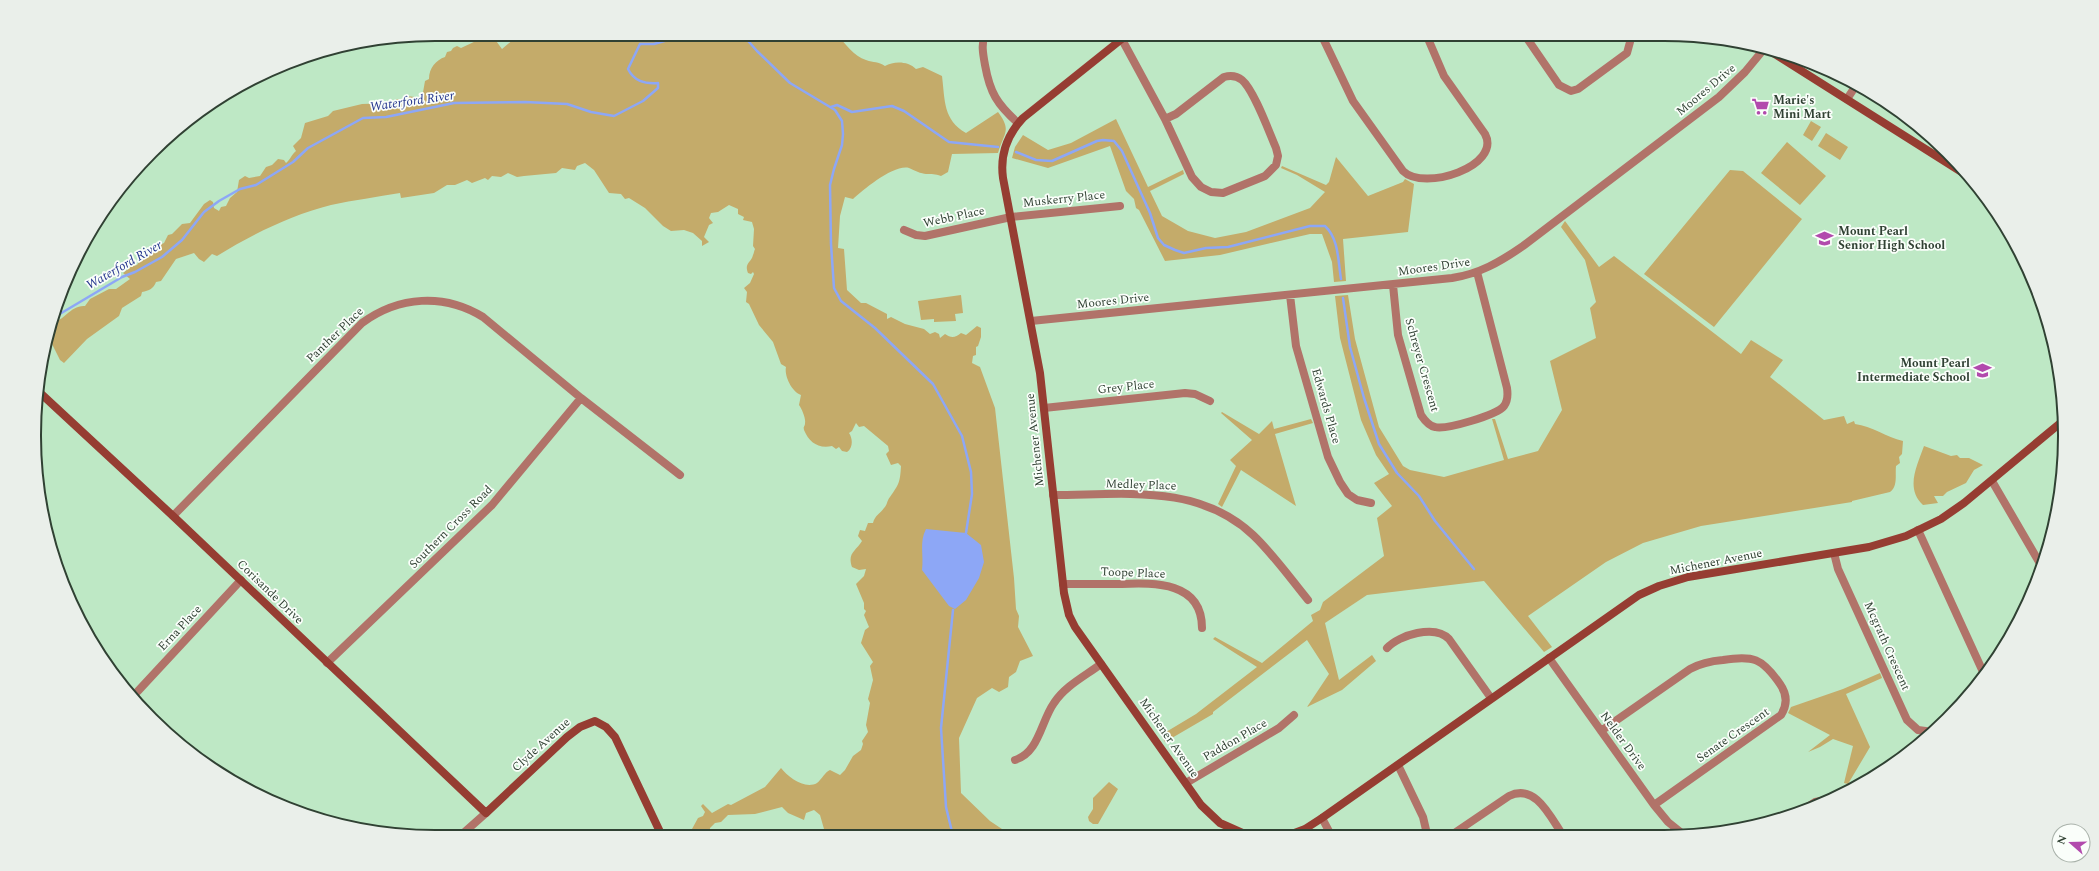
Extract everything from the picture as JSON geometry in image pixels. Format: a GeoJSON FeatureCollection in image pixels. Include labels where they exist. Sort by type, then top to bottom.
{"type":"FeatureCollection","features":[{"type":"Feature","properties":{"kind":"street"},"geometry":{"type":"LineString","coordinates":[[983,41],[982,53],[989,87],[1001,106],[1018,123]]}},
{"type":"Feature","properties":{"kind":"street","name":"Michener Avenue"},"geometry":{"type":"LineString","coordinates":[[1117,41],[1018,123],[1007,142],[1003,160],[1003,178],[1031,321],[1044,408],[1065,601],[1072,621],[1186,783],[1210,814],[1226,826],[1235,830]]}},
{"type":"Feature","properties":{"kind":"street"},"geometry":{"type":"LineString","coordinates":[[1126,41],[1165,119],[1192,177],[1206,190],[1218,193],[1229,192],[1265,176],[1276,165],[1278,156],[1276,148],[1248,88],[1239,78],[1229,76],[1224,77],[1176,114],[1165,119]]}},
{"type":"Feature","properties":{"kind":"street"},"geometry":{"type":"LineString","coordinates":[[1324,41],[1347,90],[1363,116],[1403,171],[1411,177],[1427,179],[1448,175],[1472,165],[1483,156],[1488,142],[1485,134],[1444,76],[1429,41]]}},
{"type":"Feature","properties":{"kind":"street"},"geometry":{"type":"LineString","coordinates":[[1529,41],[1559,85],[1571,91],[1578,89],[1626,53],[1630,41]]}},
{"type":"Feature","properties":{"kind":"street","name":"Moores Drive"},"geometry":{"type":"LineString","coordinates":[[1031,321],[1393,285],[1452,278],[1477,272],[1509,256],[1698,114],[1741,77],[1760,53]]}},
{"type":"Feature","properties":{"kind":"street"},"geometry":{"type":"LineString","coordinates":[[1785,60],[1945,160]]}},
{"type":"Feature","properties":{"kind":"street"},"geometry":{"type":"LineString","coordinates":[[1846,99],[1853,90]]}},
{"type":"Feature","properties":{"kind":"street","name":"Muskerry Place"},"geometry":{"type":"LineString","coordinates":[[1011,217],[1120,206]]}},
{"type":"Feature","properties":{"kind":"street","name":"Webb Place"},"geometry":{"type":"LineString","coordinates":[[904,230],[916,235],[925,236],[1011,217]]}},
{"type":"Feature","properties":{"kind":"street","name":"Schreyer Crescent"},"geometry":{"type":"LineString","coordinates":[[1393,285],[1398,335],[1421,416],[1431,426],[1444,427],[1496,412],[1504,406],[1508,398],[1507,388],[1477,272]]}},
{"type":"Feature","properties":{"kind":"street","name":"Edwards Place"},"geometry":{"type":"LineString","coordinates":[[1290,295],[1296,346],[1330,462],[1348,494],[1357,500],[1371,503]]}},
{"type":"Feature","properties":{"kind":"street","name":"Panther Place"},"geometry":{"type":"LineString","coordinates":[[173,516],[362,323],[376,313],[393,305],[431,301],[448,303],[472,310],[516,343],[581,398],[680,475]]}},
{"type":"Feature","properties":{"kind":"street","name":"Grey Place"},"geometry":{"type":"LineString","coordinates":[[1044,408],[1185,393],[1195,394],[1210,401]]}},
{"type":"Feature","properties":{"kind":"street","name":"Corisande Drive"},"geometry":{"type":"LineString","coordinates":[[43,396],[241,580],[486,813]]}},
{"type":"Feature","properties":{"kind":"street","name":"Southern Cross Road"},"geometry":{"type":"LineString","coordinates":[[328,663],[492,505],[581,398]]}},
{"type":"Feature","properties":{"kind":"street","name":"Michener Avenue"},"geometry":{"type":"LineString","coordinates":[[1300,830],[1322,818],[1630,601],[1659,586],[1688,577],[1834,553],[1888,542],[1918,530],[1953,511],[1992,481],[2058,425]]}},
{"type":"Feature","properties":{"kind":"street"},"geometry":{"type":"LineString","coordinates":[[1992,481],[2000,492],[2038,560]]}},
{"type":"Feature","properties":{"kind":"street","name":"Medley Place"},"geometry":{"type":"LineString","coordinates":[[1053,496],[1166,495],[1192,500],[1209,506],[1233,519],[1253,535],[1308,600]]}},
{"type":"Feature","properties":{"kind":"street"},"geometry":{"type":"LineString","coordinates":[[1918,530],[1982,669]]}},
{"type":"Feature","properties":{"kind":"street","name":"Mcgrath Crescent"},"geometry":{"type":"LineString","coordinates":[[1834,553],[1838,569],[1907,720],[1918,730],[1925,731]]}},
{"type":"Feature","properties":{"kind":"street","name":"Erna Place"},"geometry":{"type":"LineString","coordinates":[[138,691],[241,580]]}},
{"type":"Feature","properties":{"kind":"street","name":"Toope Place"},"geometry":{"type":"LineString","coordinates":[[1063,584],[1154,584],[1171,587],[1184,593],[1192,600],[1201,616],[1202,628]]}},
{"type":"Feature","properties":{"kind":"street"},"geometry":{"type":"LineString","coordinates":[[1387,648],[1396,640],[1407,635],[1435,632],[1442,634],[1449,639],[1491,698]]}},
{"type":"Feature","properties":{"kind":"street","name":"Senate Crescent"},"geometry":{"type":"LineString","coordinates":[[1601,731],[1690,669],[1700,664],[1747,657],[1762,663],[1770,669],[1786,694],[1785,707],[1781,715],[1654,805]]}},
{"type":"Feature","properties":{"kind":"street","name":"Nelder Drive"},"geometry":{"type":"LineString","coordinates":[[1549,658],[1654,805],[1668,822],[1677,829]]}},
{"type":"Feature","properties":{"kind":"street"},"geometry":{"type":"LineString","coordinates":[[1015,760],[1026,754],[1033,746],[1047,715],[1057,698],[1068,687],[1101,664]]}},
{"type":"Feature","properties":{"kind":"street","name":"Paddon Place"},"geometry":{"type":"LineString","coordinates":[[1186,783],[1279,728],[1294,715]]}},
{"type":"Feature","properties":{"kind":"street","name":"Clyde Avenue"},"geometry":{"type":"LineString","coordinates":[[467,830],[567,737],[580,727],[595,721],[606,727],[615,737],[659,830]]}},
{"type":"Feature","properties":{"kind":"street"},"geometry":{"type":"LineString","coordinates":[[1398,765],[1423,817],[1427,830]]}},
{"type":"Feature","properties":{"kind":"street"},"geometry":{"type":"LineString","coordinates":[[1459,830],[1509,796],[1519,793],[1529,794],[1538,800],[1559,830]]}},
{"type":"Feature","properties":{"kind":"street"},"geometry":{"type":"LineString","coordinates":[[1322,818],[1328,830]]}},
{"type":"Feature","properties":{"kind":"shaded area"},"geometry":{"type":"Polygon","coordinates":[[[476,41],[496,41],[502,49],[512,41],[843,41],[854,53],[866,60],[880,63],[885,66],[889,64],[905,63],[916,69],[923,67],[942,76],[946,109],[949,116],[958,128],[966,133],[998,112],[1005,123],[1006,132],[998,153],[952,154],[948,172],[941,176],[922,173],[909,168],[895,170],[879,179],[853,199],[845,197],[840,216],[838,248],[844,249],[847,290],[861,303],[866,303],[887,314],[887,319],[891,317],[905,324],[924,329],[930,334],[935,332],[939,334],[940,338],[945,334],[953,337],[961,333],[966,335],[977,326],[981,328],[981,337],[978,346],[976,347],[976,355],[973,356],[972,363],[980,367],[995,408],[1014,578],[1016,609],[1019,616],[1018,627],[1033,656],[1020,661],[1016,672],[1009,677],[1008,687],[999,692],[992,688],[977,698],[959,738],[961,793],[990,821],[1004,830],[824,830],[820,815],[814,810],[806,813],[804,820],[788,813],[782,807],[755,814],[728,815],[721,822],[715,823],[710,830],[687,830],[692,829],[698,818],[703,816],[705,812],[701,806],[703,804],[712,813],[728,804],[731,805],[765,787],[781,768],[797,782],[812,785],[817,783],[830,770],[840,775],[845,770],[853,756],[861,750],[863,744],[862,741],[868,732],[866,725],[870,703],[868,699],[873,680],[870,666],[873,662],[861,643],[865,630],[869,627],[864,615],[866,611],[864,609],[864,603],[856,584],[864,576],[866,569],[859,570],[852,567],[851,555],[862,541],[858,536],[860,530],[865,531],[868,523],[873,523],[876,516],[885,507],[898,483],[901,472],[901,466],[898,463],[891,465],[886,454],[889,451],[888,446],[864,426],[859,427],[856,423],[852,431],[849,433],[852,443],[847,452],[842,451],[839,447],[836,449],[832,446],[827,447],[815,444],[806,434],[804,429],[805,421],[799,405],[801,395],[795,391],[789,383],[786,375],[786,367],[781,364],[773,342],[759,325],[749,304],[746,302],[747,292],[744,288],[750,283],[754,274],[753,272],[751,274],[748,273],[747,267],[755,249],[753,246],[754,229],[752,222],[743,220],[744,217],[738,214],[738,209],[729,205],[718,212],[711,213],[709,218],[713,223],[709,225],[704,237],[709,242],[702,246],[702,241],[693,233],[684,230],[671,231],[663,226],[645,208],[629,198],[625,199],[621,194],[609,193],[594,170],[585,163],[577,166],[575,170],[562,168],[556,173],[517,177],[508,173],[501,177],[492,176],[488,180],[485,178],[472,183],[467,180],[455,185],[447,185],[434,193],[401,198],[400,193],[331,205],[301,214],[258,233],[217,256],[212,254],[204,262],[194,253],[176,259],[161,281],[156,282],[151,289],[142,292],[141,296],[122,308],[119,316],[87,339],[64,363],[60,360],[52,344],[58,320],[71,310],[80,306],[85,306],[90,299],[109,289],[116,289],[130,279],[123,273],[132,266],[137,265],[147,250],[153,252],[164,243],[168,235],[172,234],[182,224],[190,223],[204,204],[210,200],[213,202],[214,208],[219,211],[221,207],[226,206],[230,198],[237,192],[239,180],[245,176],[249,178],[260,176],[266,167],[272,165],[278,159],[284,160],[286,163],[296,151],[293,146],[301,138],[305,123],[328,116],[333,111],[362,104],[392,103],[397,99],[406,99],[407,96],[422,98],[425,81],[429,79],[430,71],[436,62],[445,57],[447,52],[451,51],[453,48],[457,46],[461,48],[476,41]]]}},
{"type":"Feature","properties":{"kind":"shaded area"},"geometry":{"type":"Polygon","coordinates":[[[1116,119],[1148,187],[1183,170],[1184,174],[1150,191],[1162,216],[1188,231],[1215,238],[1246,232],[1310,208],[1325,192],[1297,175],[1281,168],[1282,166],[1326,185],[1329,182],[1336,157],[1368,196],[1403,182],[1405,179],[1414,184],[1408,232],[1343,239],[1346,281],[1334,282],[1332,262],[1322,234],[1310,234],[1220,255],[1165,261],[1139,210],[1136,208],[1134,199],[1126,191],[1110,146],[1048,168],[1012,158],[1015,147],[1023,135],[1048,150],[1071,143],[1116,119]]]}},
{"type":"Feature","properties":{"kind":"shaded area"},"geometry":{"type":"Polygon","coordinates":[[[1811,121],[1821,127],[1812,141],[1803,135],[1811,121]]]}},
{"type":"Feature","properties":{"kind":"shaded area"},"geometry":{"type":"Polygon","coordinates":[[[1826,133],[1848,147],[1840,160],[1818,146],[1826,133]]]}},
{"type":"Feature","properties":{"kind":"shaded area"},"geometry":{"type":"Polygon","coordinates":[[[1787,142],[1826,176],[1800,205],[1761,173],[1787,142]]]}},
{"type":"Feature","properties":{"kind":"shaded area"},"geometry":{"type":"Polygon","coordinates":[[[1730,170],[1743,171],[1802,219],[1714,327],[1644,274],[1730,170]]]}},
{"type":"Feature","properties":{"kind":"shaded area"},"geometry":{"type":"Polygon","coordinates":[[[1565,221],[1599,267],[1614,256],[1741,354],[1751,340],[1783,360],[1770,377],[1824,420],[1844,416],[1847,424],[1854,421],[1855,424],[1903,441],[1902,454],[1899,457],[1900,463],[1896,466],[1896,480],[1893,490],[1852,502],[1701,526],[1643,543],[1606,562],[1528,616],[1552,647],[1544,652],[1484,581],[1367,595],[1325,623],[1339,680],[1372,655],[1376,661],[1342,690],[1307,707],[1329,674],[1307,640],[1213,712],[1213,714],[1165,742],[1161,735],[1196,714],[1257,667],[1213,639],[1215,637],[1262,663],[1313,621],[1311,615],[1320,610],[1323,602],[1384,556],[1377,518],[1392,506],[1374,483],[1389,474],[1376,455],[1361,420],[1340,338],[1335,296],[1348,295],[1355,339],[1379,427],[1403,466],[1410,470],[1444,477],[1504,460],[1492,419],[1495,419],[1508,459],[1538,451],[1562,410],[1550,361],[1596,338],[1590,308],[1596,302],[1585,260],[1561,227],[1565,221]]]}},
{"type":"Feature","properties":{"kind":"shaded area"},"geometry":{"type":"Polygon","coordinates":[[[961,295],[963,313],[955,314],[956,321],[934,322],[934,319],[921,320],[918,301],[961,295]]]}},
{"type":"Feature","properties":{"kind":"shaded area"},"geometry":{"type":"Polygon","coordinates":[[[1222,412],[1259,434],[1272,421],[1274,429],[1311,419],[1313,423],[1275,434],[1296,506],[1241,470],[1222,507],[1218,504],[1236,466],[1230,460],[1252,440],[1221,413],[1222,412]]]}},
{"type":"Feature","properties":{"kind":"shaded area"},"geometry":{"type":"Polygon","coordinates":[[[1924,446],[1951,456],[1957,455],[1960,458],[1969,458],[1983,465],[1974,470],[1966,483],[1947,492],[1943,496],[1934,496],[1938,503],[1923,505],[1915,491],[1914,477],[1924,446]]]}},
{"type":"Feature","properties":{"kind":"shaded area"},"geometry":{"type":"Polygon","coordinates":[[[1880,673],[1882,678],[1846,694],[1870,747],[1848,784],[1844,783],[1853,746],[1833,739],[1808,752],[1830,735],[1788,713],[1791,707],[1843,689],[1880,673]]]}},
{"type":"Feature","properties":{"kind":"shaded area"},"geometry":{"type":"Polygon","coordinates":[[[1109,782],[1118,789],[1098,824],[1093,824],[1089,821],[1088,817],[1093,809],[1093,798],[1109,782]]]}},
{"type":"Feature","properties":{"kind":"water"},"geometry":{"type":"Polygon","coordinates":[[[926,529],[966,533],[981,545],[984,562],[979,578],[966,600],[955,609],[949,606],[922,570],[922,544],[926,529]]]}},
{"type":"Feature","properties":{"kind":"waterway","name":"Waterford River"},"geometry":{"type":"LineString","coordinates":[[60,314],[122,277],[135,272],[162,257],[182,240],[204,212],[219,201],[240,189],[256,185],[293,162],[308,148],[363,118],[386,117],[454,103],[525,102],[567,104],[591,112],[614,116],[643,101],[658,88],[658,83],[640,81],[636,79],[628,69],[640,44],[654,44],[664,41]]}},
{"type":"Feature","properties":{"kind":"waterway"},"geometry":{"type":"LineString","coordinates":[[748,41],[790,83],[835,110],[842,121],[842,145],[830,185],[831,244],[834,288],[841,301],[875,328],[933,384],[962,436],[971,472],[972,494],[966,533]]}},
{"type":"Feature","properties":{"kind":"waterway"},"geometry":{"type":"LineString","coordinates":[[831,107],[837,105],[852,112],[892,106],[904,111],[949,142],[998,147]]}},
{"type":"Feature","properties":{"kind":"waterway"},"geometry":{"type":"LineString","coordinates":[[1016,152],[1036,160],[1052,161],[1097,141],[1114,141],[1122,151],[1150,213],[1158,238],[1164,245],[1184,253],[1206,248],[1228,247],[1310,226],[1325,226],[1333,237],[1341,279]]}},
{"type":"Feature","properties":{"kind":"waterway"},"geometry":{"type":"LineString","coordinates":[[1343,298],[1350,347],[1379,444],[1397,473],[1419,496],[1435,521],[1474,569]]}},
{"type":"Feature","properties":{"kind":"waterway"},"geometry":{"type":"LineString","coordinates":[[952,830],[946,807],[941,728],[953,610]]}},
{"type":"Feature","properties":{"kind":"place","name":"Marie's Mini Mart"},"geometry":{"type":"Point","coordinates":[1760,107]}},
{"type":"Feature","properties":{"kind":"place","name":"Mount Pearl Senior High School"},"geometry":{"type":"Point","coordinates":[1825,238]}},
{"type":"Feature","properties":{"kind":"place","name":"Mount Pearl Intermediate School"},"geometry":{"type":"Point","coordinates":[1983,370]}}]}
